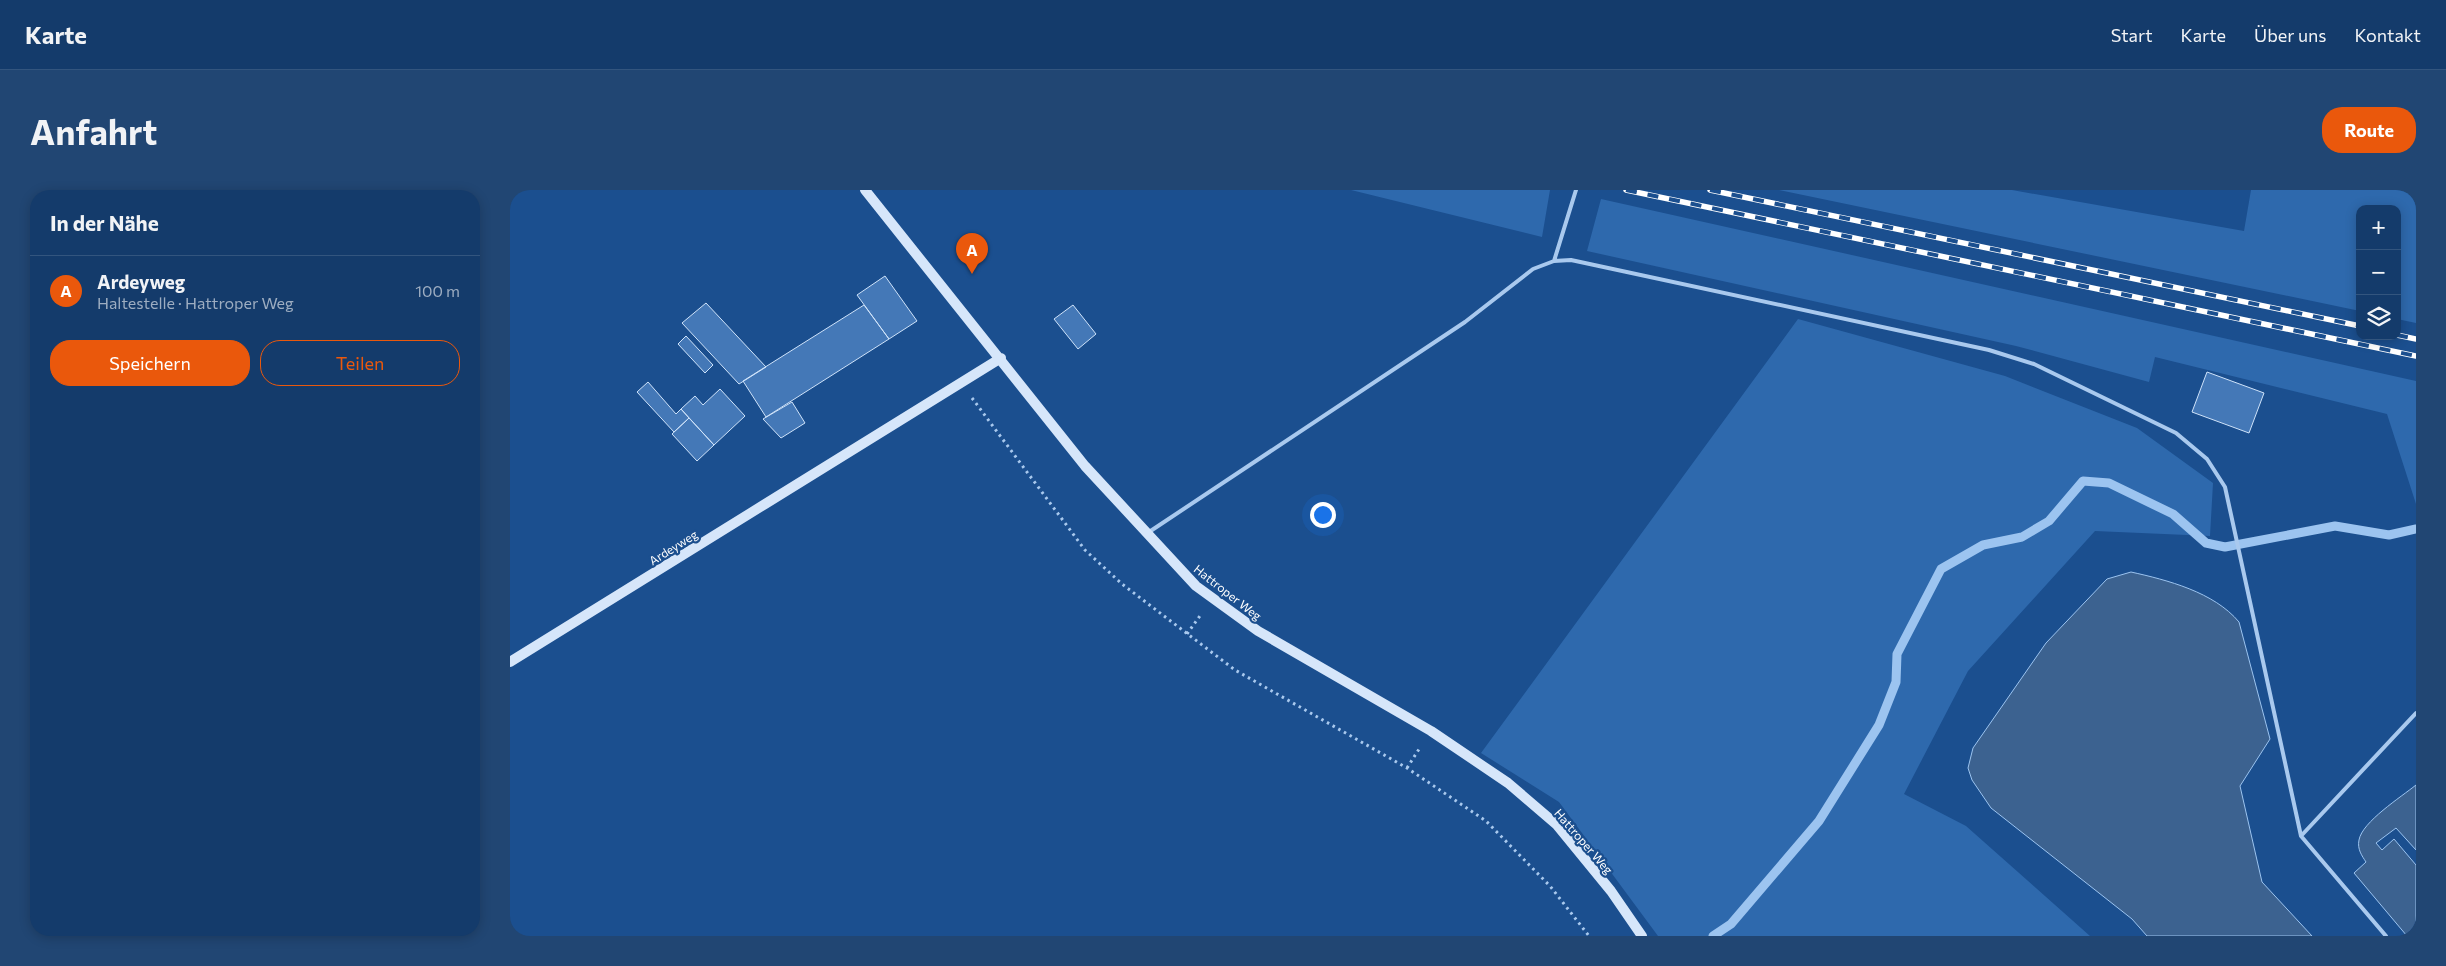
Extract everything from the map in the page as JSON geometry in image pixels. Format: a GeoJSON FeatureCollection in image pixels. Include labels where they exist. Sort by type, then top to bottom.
{"type":"FeatureCollection","features":[{"type":"Feature","properties":{"kind":"main road","name":"Hattroper Weg"},"geometry":{"type":"LineString","coordinates":[[866,190],[1085,466],[1196,586],[1266,636],[1431,731],[1508,783],[1557,825],[1611,892],[1642,936]]}},
{"type":"Feature","properties":{"kind":"main road","name":"Ardeyweg"},"geometry":{"type":"LineString","coordinates":[[510,662],[1001,358]]}},
{"type":"Feature","properties":{"kind":"lane"},"geometry":{"type":"LineString","coordinates":[[1554,261],[1576,190]]}},
{"type":"Feature","properties":{"kind":"lane"},"geometry":{"type":"LineString","coordinates":[[1146,534],[1465,322],[1533,269],[1554,261],[1571,260],[1989,350],[2034,364],[2176,433],[2207,459],[2225,487],[2301,836],[2386,936]]}},
{"type":"Feature","properties":{"kind":"lane"},"geometry":{"type":"LineString","coordinates":[[2301,836],[2416,713]]}},
{"type":"Feature","properties":{"kind":"path"},"geometry":{"type":"LineString","coordinates":[[960,384],[1056,508],[1085,550],[1122,584],[1235,670],[1407,768],[1486,821],[1550,886],[1589,936]]}},
{"type":"Feature","properties":{"kind":"path"},"geometry":{"type":"LineString","coordinates":[[1188,634],[1212,598]]}},
{"type":"Feature","properties":{"kind":"path"},"geometry":{"type":"LineString","coordinates":[[1407,768],[1431,731]]}},
{"type":"Feature","properties":{"kind":"shaded area"},"geometry":{"type":"Polygon","coordinates":[[[1351,190],[1550,190],[1542,237],[1351,190]]]}},
{"type":"Feature","properties":{"kind":"shaded area"},"geometry":{"type":"Polygon","coordinates":[[[1779,190],[2012,190],[2244,231],[2251,190],[2416,190],[2416,323],[2401,320],[2401,205],[2356,205],[2356,310],[1779,190]]]}},
{"type":"Feature","properties":{"kind":"shaded area"},"geometry":{"type":"Polygon","coordinates":[[[1601,199],[2416,381],[2416,504],[2387,414],[2155,357],[2149,382],[2016,346],[1587,251],[1601,199]]]}},
{"type":"Feature","properties":{"kind":"shaded area"},"geometry":{"type":"Polygon","coordinates":[[[1798,319],[2005,376],[2137,428],[2213,483],[2210,536],[2095,531],[1968,671],[1904,794],[1966,826],[2090,936],[1658,936],[1559,802],[1481,753],[1798,319]]]}},
{"type":"Feature","properties":{"kind":"shaded area"},"geometry":{"type":"Polygon","coordinates":[[[2131,572],[2174,583],[2203,595],[2229,612],[2239,622],[2270,739],[2240,786],[2262,882],[2312,936],[2147,936],[2132,919],[1991,808],[1972,780],[1968,768],[1973,748],[2046,643],[2107,579],[2131,572]]]}},
{"type":"Feature","properties":{"kind":"shaded area"},"geometry":{"type":"Polygon","coordinates":[[[2416,785],[2416,850],[2396,828],[2376,843],[2382,850],[2394,839],[2416,865],[2416,936],[2407,936],[2354,873],[2366,862],[2359,846],[2362,833],[2383,810],[2416,785]]]}},
{"type":"Feature","properties":{"kind":"building"},"geometry":{"type":"Polygon","coordinates":[[[885,276],[917,321],[889,339],[857,295],[885,276]]]}},
{"type":"Feature","properties":{"kind":"building"},"geometry":{"type":"Polygon","coordinates":[[[706,303],[766,367],[739,384],[682,323],[706,303]]]}},
{"type":"Feature","properties":{"kind":"building"},"geometry":{"type":"Polygon","coordinates":[[[864,305],[889,339],[766,417],[743,381],[864,305]]]}},
{"type":"Feature","properties":{"kind":"building"},"geometry":{"type":"Polygon","coordinates":[[[1073,305],[1096,334],[1078,349],[1054,319],[1073,305]]]}},
{"type":"Feature","properties":{"kind":"building"},"geometry":{"type":"Polygon","coordinates":[[[686,336],[713,365],[705,373],[678,344],[686,336]]]}},
{"type":"Feature","properties":{"kind":"building"},"geometry":{"type":"Polygon","coordinates":[[[2207,372],[2264,393],[2249,433],[2192,412],[2207,372]]]}},
{"type":"Feature","properties":{"kind":"building"},"geometry":{"type":"Polygon","coordinates":[[[648,382],[676,414],[681,409],[689,418],[674,432],[637,392],[648,382]]]}},
{"type":"Feature","properties":{"kind":"building"},"geometry":{"type":"Polygon","coordinates":[[[720,389],[745,416],[714,445],[681,409],[695,396],[703,405],[720,389]]]}},
{"type":"Feature","properties":{"kind":"building"},"geometry":{"type":"Polygon","coordinates":[[[792,402],[805,423],[781,438],[763,419],[792,402]]]}},
{"type":"Feature","properties":{"kind":"building"},"geometry":{"type":"Polygon","coordinates":[[[689,418],[714,445],[697,461],[672,434],[689,418]]]}},
{"type":"Feature","properties":{"kind":"waterway"},"geometry":{"type":"LineString","coordinates":[[1713,936],[1731,924],[1819,821],[1879,725],[1896,682],[1897,654],[1941,569],[1983,545],[2022,537],[2049,521],[2083,481],[2109,483],[2173,514],[2206,543],[2225,547],[2335,526],[2389,535],[2416,529]]}},
{"type":"Feature","properties":{"kind":"railway"},"geometry":{"type":"LineString","coordinates":[[1626,190],[2416,356]]}},
{"type":"Feature","properties":{"kind":"railway"},"geometry":{"type":"LineString","coordinates":[[1710,190],[2356,325]]}},
{"type":"Feature","properties":{"kind":"railway"},"geometry":{"type":"LineString","coordinates":[[2401,336],[2416,339]]}},
{"type":"Feature","properties":{"kind":"place","name":"Ardeyweg"},"geometry":{"type":"Point","coordinates":[972,274]}}]}
